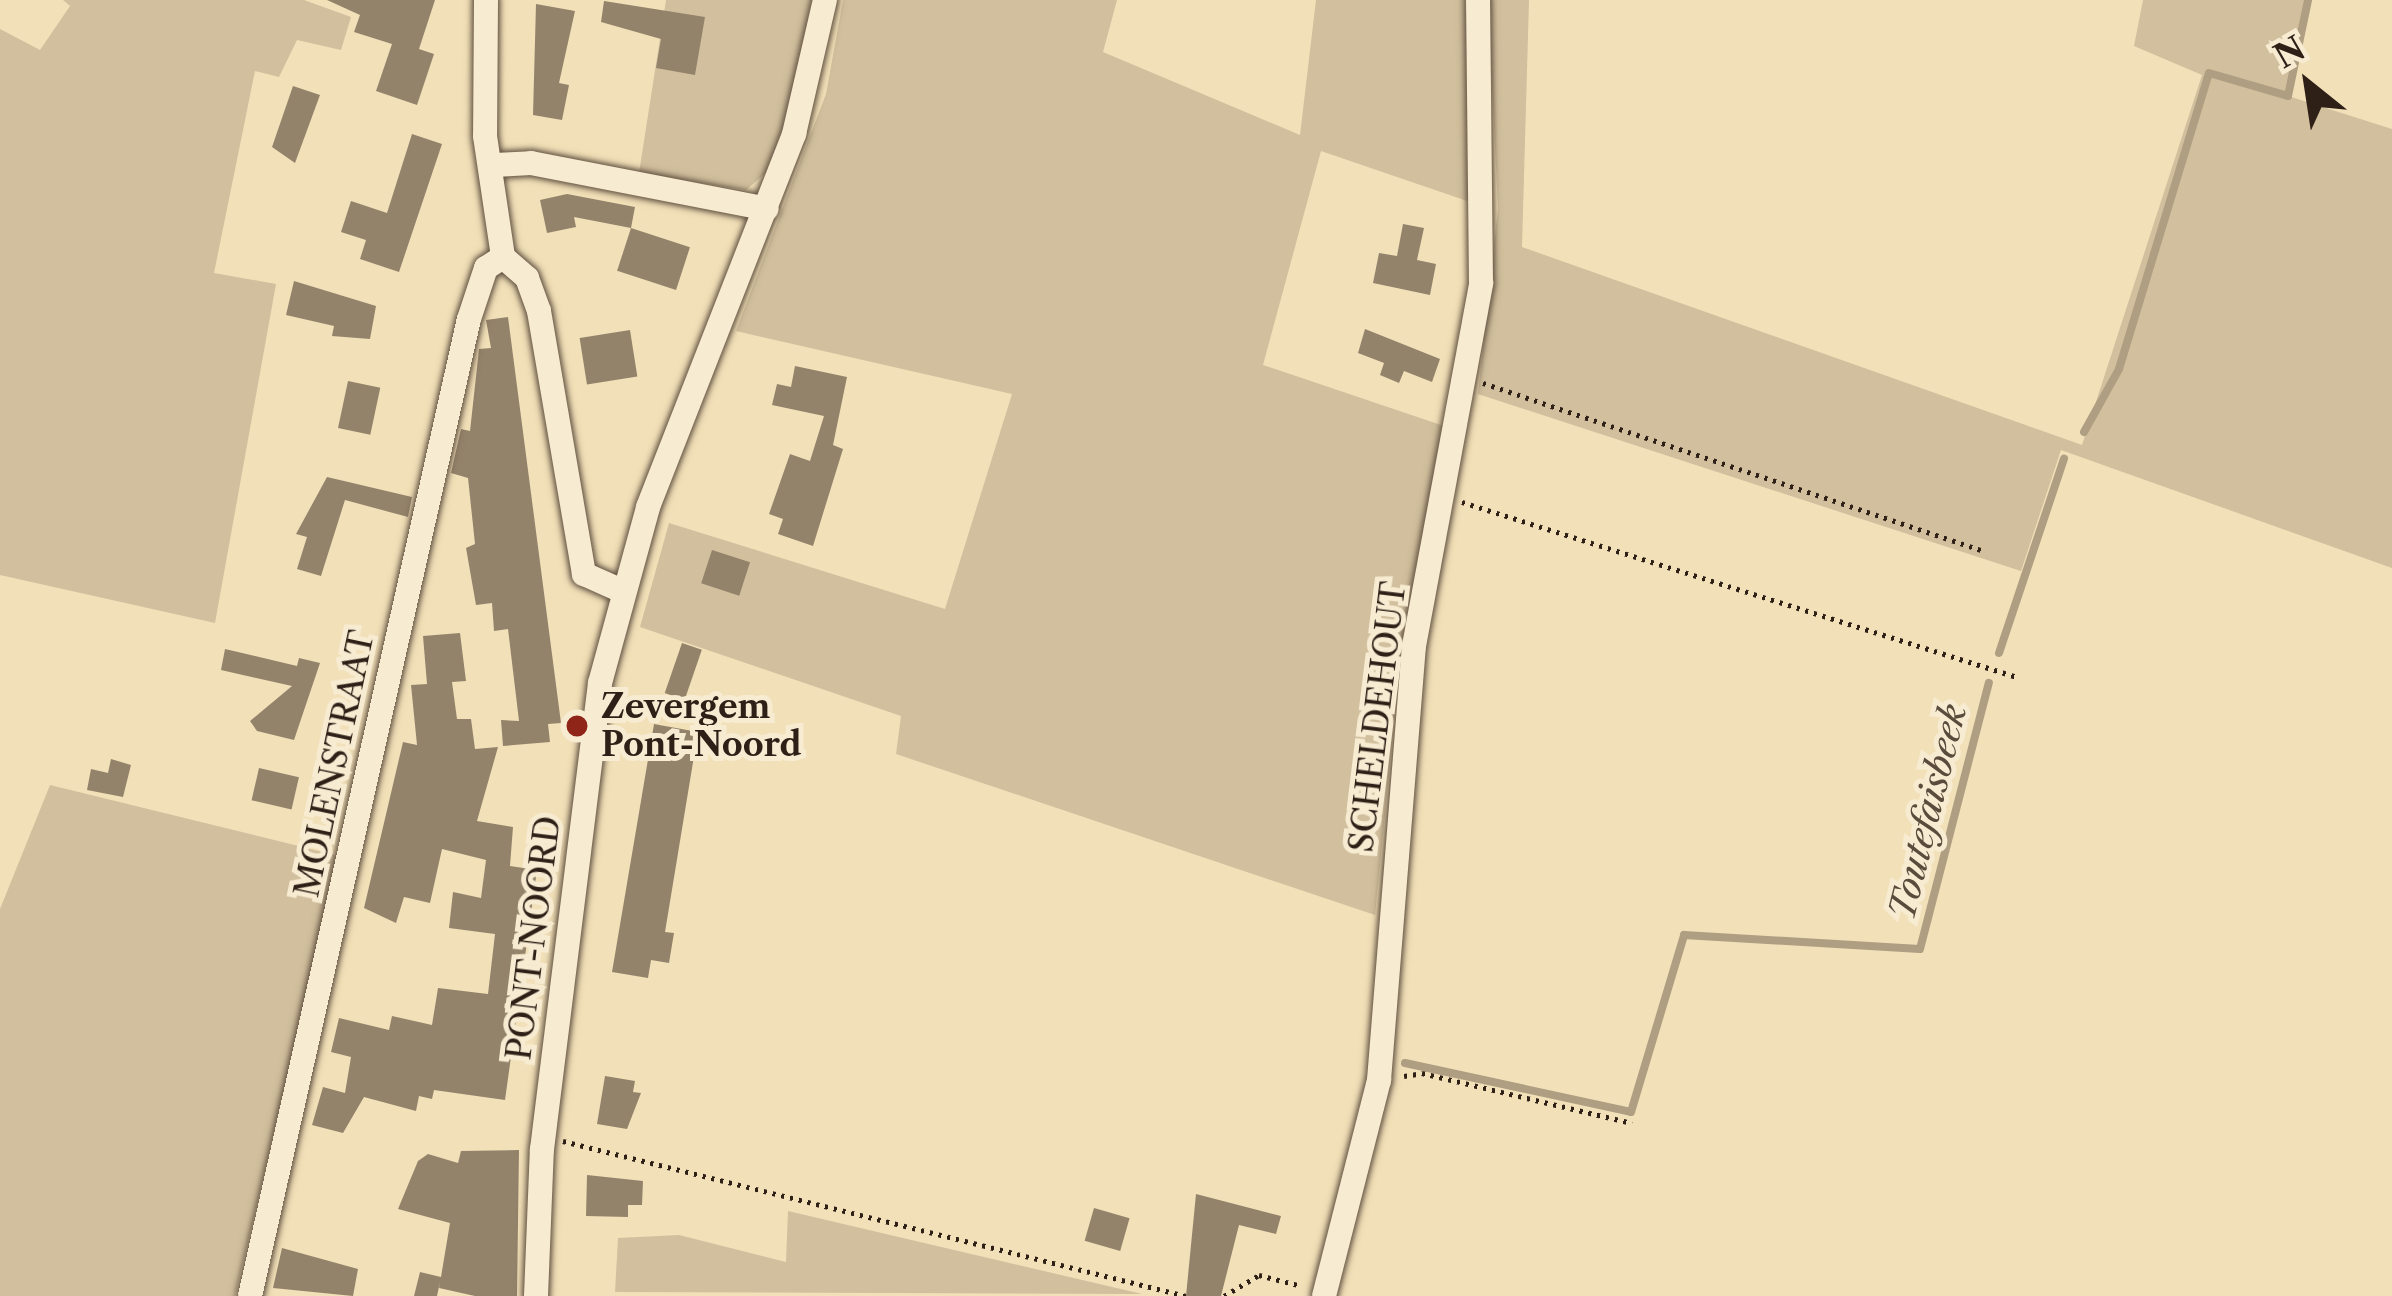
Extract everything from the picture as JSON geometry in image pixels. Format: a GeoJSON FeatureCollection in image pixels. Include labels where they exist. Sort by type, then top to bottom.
{"type":"FeatureCollection","features":[{"type":"Feature","properties":{"kind":"street"},"geometry":{"type":"LineString","coordinates":[[486,0],[484,115],[495,165],[503,257],[526,278],[539,311],[584,574],[622,591]]}},
{"type":"Feature","properties":{"kind":"street","name":"PONT-NOORD"},"geometry":{"type":"LineString","coordinates":[[536,1296],[544,1138],[591,740],[622,591],[767,209],[805,95],[825,0]]}},
{"type":"Feature","properties":{"kind":"street","name":"SCHELDEHOUT"},"geometry":{"type":"LineString","coordinates":[[1325,1294],[1379,1080],[1414,646],[1467,378],[1485,205],[1478,0]]}},
{"type":"Feature","properties":{"kind":"street"},"geometry":{"type":"LineString","coordinates":[[495,165],[531,163],[767,209]]}},
{"type":"Feature","properties":{"kind":"street","name":"MOLENSTRAAT"},"geometry":{"type":"LineString","coordinates":[[250,1296],[470,319],[486,268],[503,257]]}},
{"type":"Feature","properties":{"kind":"path"},"geometry":{"type":"LineString","coordinates":[[1467,378],[1984,550]]}},
{"type":"Feature","properties":{"kind":"path"},"geometry":{"type":"LineString","coordinates":[[1444,502],[1470,502],[2017,677]]}},
{"type":"Feature","properties":{"kind":"path"},"geometry":{"type":"LineString","coordinates":[[1379,1080],[1422,1073],[1632,1123]]}},
{"type":"Feature","properties":{"kind":"path"},"geometry":{"type":"LineString","coordinates":[[544,1138],[1186,1296]]}},
{"type":"Feature","properties":{"kind":"path"},"geometry":{"type":"LineString","coordinates":[[1225,1296],[1259,1275],[1325,1294]]}},
{"type":"Feature","properties":{"kind":"shaded area"},"geometry":{"type":"Polygon","coordinates":[[[63,0],[304,0],[351,17],[341,50],[297,40],[279,77],[255,71],[214,273],[276,284],[215,623],[0,575],[0,29],[40,50],[70,6],[63,0]]]}},
{"type":"Feature","properties":{"kind":"shaded area"},"geometry":{"type":"Polygon","coordinates":[[[666,0],[812,0],[784,129],[767,172],[746,190],[639,173],[666,0]]]}},
{"type":"Feature","properties":{"kind":"shaded area"},"geometry":{"type":"Polygon","coordinates":[[[843,0],[1117,0],[1103,52],[1300,135],[1316,0],[1465,0],[1473,203],[1321,151],[1263,365],[1447,427],[1402,643],[1375,915],[896,754],[901,716],[640,627],[669,523],[945,609],[1012,394],[736,331],[826,94],[843,0]]]}},
{"type":"Feature","properties":{"kind":"shaded area"},"geometry":{"type":"Polygon","coordinates":[[[1488,0],[1529,0],[1522,247],[2082,445],[2202,75],[2134,46],[2143,0],[2308,0],[2288,96],[2392,129],[2392,568],[2061,450],[2021,571],[1478,394],[1498,208],[1488,0]]]}},
{"type":"Feature","properties":{"kind":"shaded area"},"geometry":{"type":"Polygon","coordinates":[[[50,785],[339,856],[235,1296],[0,1296],[0,909],[50,785]]]}},
{"type":"Feature","properties":{"kind":"shaded area"},"geometry":{"type":"Polygon","coordinates":[[[788,1211],[1142,1294],[615,1292],[618,1238],[679,1235],[786,1262],[788,1211]]]}},
{"type":"Feature","properties":{"kind":"building"},"geometry":{"type":"Polygon","coordinates":[[[327,0],[435,0],[419,49],[434,54],[417,105],[376,91],[392,44],[354,32],[360,15],[327,0]]]}},
{"type":"Feature","properties":{"kind":"building"},"geometry":{"type":"Polygon","coordinates":[[[604,1],[705,17],[695,75],[656,68],[661,39],[601,22],[604,1]]]}},
{"type":"Feature","properties":{"kind":"building"},"geometry":{"type":"Polygon","coordinates":[[[536,4],[575,11],[559,83],[569,85],[562,120],[533,115],[536,4]]]}},
{"type":"Feature","properties":{"kind":"building"},"geometry":{"type":"Polygon","coordinates":[[[293,86],[320,95],[295,163],[272,147],[293,86]]]}},
{"type":"Feature","properties":{"kind":"building"},"geometry":{"type":"Polygon","coordinates":[[[412,134],[442,144],[399,272],[360,259],[366,240],[341,232],[351,201],[387,213],[412,134]]]}},
{"type":"Feature","properties":{"kind":"building"},"geometry":{"type":"Polygon","coordinates":[[[567,194],[635,207],[631,228],[574,217],[576,227],[547,233],[540,200],[567,194]]]}},
{"type":"Feature","properties":{"kind":"building"},"geometry":{"type":"Polygon","coordinates":[[[1403,224],[1424,228],[1417,260],[1436,264],[1430,295],[1373,283],[1379,253],[1397,256],[1403,224]]]}},
{"type":"Feature","properties":{"kind":"building"},"geometry":{"type":"Polygon","coordinates":[[[631,228],[690,247],[676,290],[617,271],[631,228]]]}},
{"type":"Feature","properties":{"kind":"building"},"geometry":{"type":"Polygon","coordinates":[[[294,281],[376,306],[370,339],[332,336],[334,326],[286,315],[294,281]]]}},
{"type":"Feature","properties":{"kind":"building"},"geometry":{"type":"Polygon","coordinates":[[[508,317],[561,723],[548,724],[550,742],[503,746],[501,720],[519,721],[508,629],[494,631],[492,603],[476,605],[466,548],[475,544],[468,478],[451,473],[461,429],[470,431],[479,349],[491,348],[486,320],[508,317]]]}},
{"type":"Feature","properties":{"kind":"building"},"geometry":{"type":"Polygon","coordinates":[[[1365,329],[1440,359],[1432,382],[1404,371],[1399,383],[1380,375],[1384,363],[1358,353],[1365,329]]]}},
{"type":"Feature","properties":{"kind":"building"},"geometry":{"type":"Polygon","coordinates":[[[630,330],[637,376],[587,384],[580,338],[630,330]]]}},
{"type":"Feature","properties":{"kind":"building"},"geometry":{"type":"Polygon","coordinates":[[[795,366],[847,377],[833,445],[843,449],[813,546],[778,534],[783,519],[769,514],[790,454],[810,461],[824,416],[772,405],[777,384],[791,387],[795,366]]]}},
{"type":"Feature","properties":{"kind":"building"},"geometry":{"type":"Polygon","coordinates":[[[348,381],[380,388],[370,435],[338,428],[348,381]]]}},
{"type":"Feature","properties":{"kind":"building"},"geometry":{"type":"Polygon","coordinates":[[[327,477],[412,497],[408,517],[345,500],[321,576],[297,569],[307,537],[296,534],[327,477]]]}},
{"type":"Feature","properties":{"kind":"building"},"geometry":{"type":"Polygon","coordinates":[[[712,550],[750,562],[739,596],[701,583],[712,550]]]}},
{"type":"Feature","properties":{"kind":"building"},"geometry":{"type":"Polygon","coordinates":[[[460,633],[466,681],[452,682],[457,719],[471,719],[475,749],[498,747],[477,821],[513,827],[510,866],[537,870],[505,1100],[434,1090],[432,1099],[419,1096],[416,1111],[364,1097],[343,1133],[312,1125],[323,1087],[345,1093],[351,1057],[331,1052],[339,1018],[389,1030],[392,1016],[432,1025],[438,988],[488,994],[495,934],[449,928],[453,892],[481,898],[486,860],[442,849],[430,903],[404,897],[396,923],[364,908],[403,742],[417,745],[411,685],[427,684],[423,636],[460,633]]]}},
{"type":"Feature","properties":{"kind":"building"},"geometry":{"type":"Polygon","coordinates":[[[682,643],[702,650],[685,700],[665,693],[682,643]]]}},
{"type":"Feature","properties":{"kind":"building"},"geometry":{"type":"Polygon","coordinates":[[[225,649],[297,666],[299,658],[320,663],[294,740],[257,731],[250,721],[292,686],[221,670],[225,649]]]}},
{"type":"Feature","properties":{"kind":"building"},"geometry":{"type":"Polygon","coordinates":[[[654,724],[698,732],[665,932],[674,933],[669,963],[651,960],[648,978],[612,972],[654,724]]]}},
{"type":"Feature","properties":{"kind":"building"},"geometry":{"type":"Polygon","coordinates":[[[111,759],[131,765],[123,797],[87,790],[91,769],[108,773],[111,759]]]}},
{"type":"Feature","properties":{"kind":"building"},"geometry":{"type":"Polygon","coordinates":[[[259,768],[299,777],[292,809],[252,800],[259,768]]]}},
{"type":"Feature","properties":{"kind":"building"},"geometry":{"type":"Polygon","coordinates":[[[605,1076],[635,1081],[633,1092],[641,1093],[627,1129],[597,1124],[605,1076]]]}},
{"type":"Feature","properties":{"kind":"building"},"geometry":{"type":"Polygon","coordinates":[[[519,1150],[517,1296],[475,1296],[439,1288],[440,1282],[437,1296],[414,1296],[420,1272],[441,1277],[450,1223],[398,1209],[418,1161],[428,1154],[458,1163],[461,1151],[519,1150]]]}},
{"type":"Feature","properties":{"kind":"building"},"geometry":{"type":"Polygon","coordinates":[[[587,1175],[643,1181],[642,1205],[628,1205],[628,1217],[586,1216],[587,1175]]]}},
{"type":"Feature","properties":{"kind":"building"},"geometry":{"type":"Polygon","coordinates":[[[1196,1194],[1281,1216],[1276,1234],[1239,1225],[1221,1296],[1186,1296],[1196,1194]]]}},
{"type":"Feature","properties":{"kind":"building"},"geometry":{"type":"Polygon","coordinates":[[[1094,1208],[1130,1218],[1120,1251],[1085,1241],[1094,1208]]]}},
{"type":"Feature","properties":{"kind":"building"},"geometry":{"type":"Polygon","coordinates":[[[282,1248],[358,1269],[353,1296],[273,1288],[282,1248]]]}},
{"type":"Feature","properties":{"kind":"waterway","name":"Toutefaisbeek"},"geometry":{"type":"LineString","coordinates":[[2084,432],[2119,369],[2209,73],[2288,96],[2308,0]]}},
{"type":"Feature","properties":{"kind":"waterway","name":"Toutefaisbeek"},"geometry":{"type":"LineString","coordinates":[[1999,653],[2064,459]]}},
{"type":"Feature","properties":{"kind":"waterway","name":"Toutefaisbeek"},"geometry":{"type":"LineString","coordinates":[[1405,1063],[1631,1112],[1684,935],[1920,949],[1989,683]]}},
{"type":"Feature","properties":{"kind":"place","name":"Zevergem Pont-Noord"},"geometry":{"type":"Point","coordinates":[577,726]}}]}
